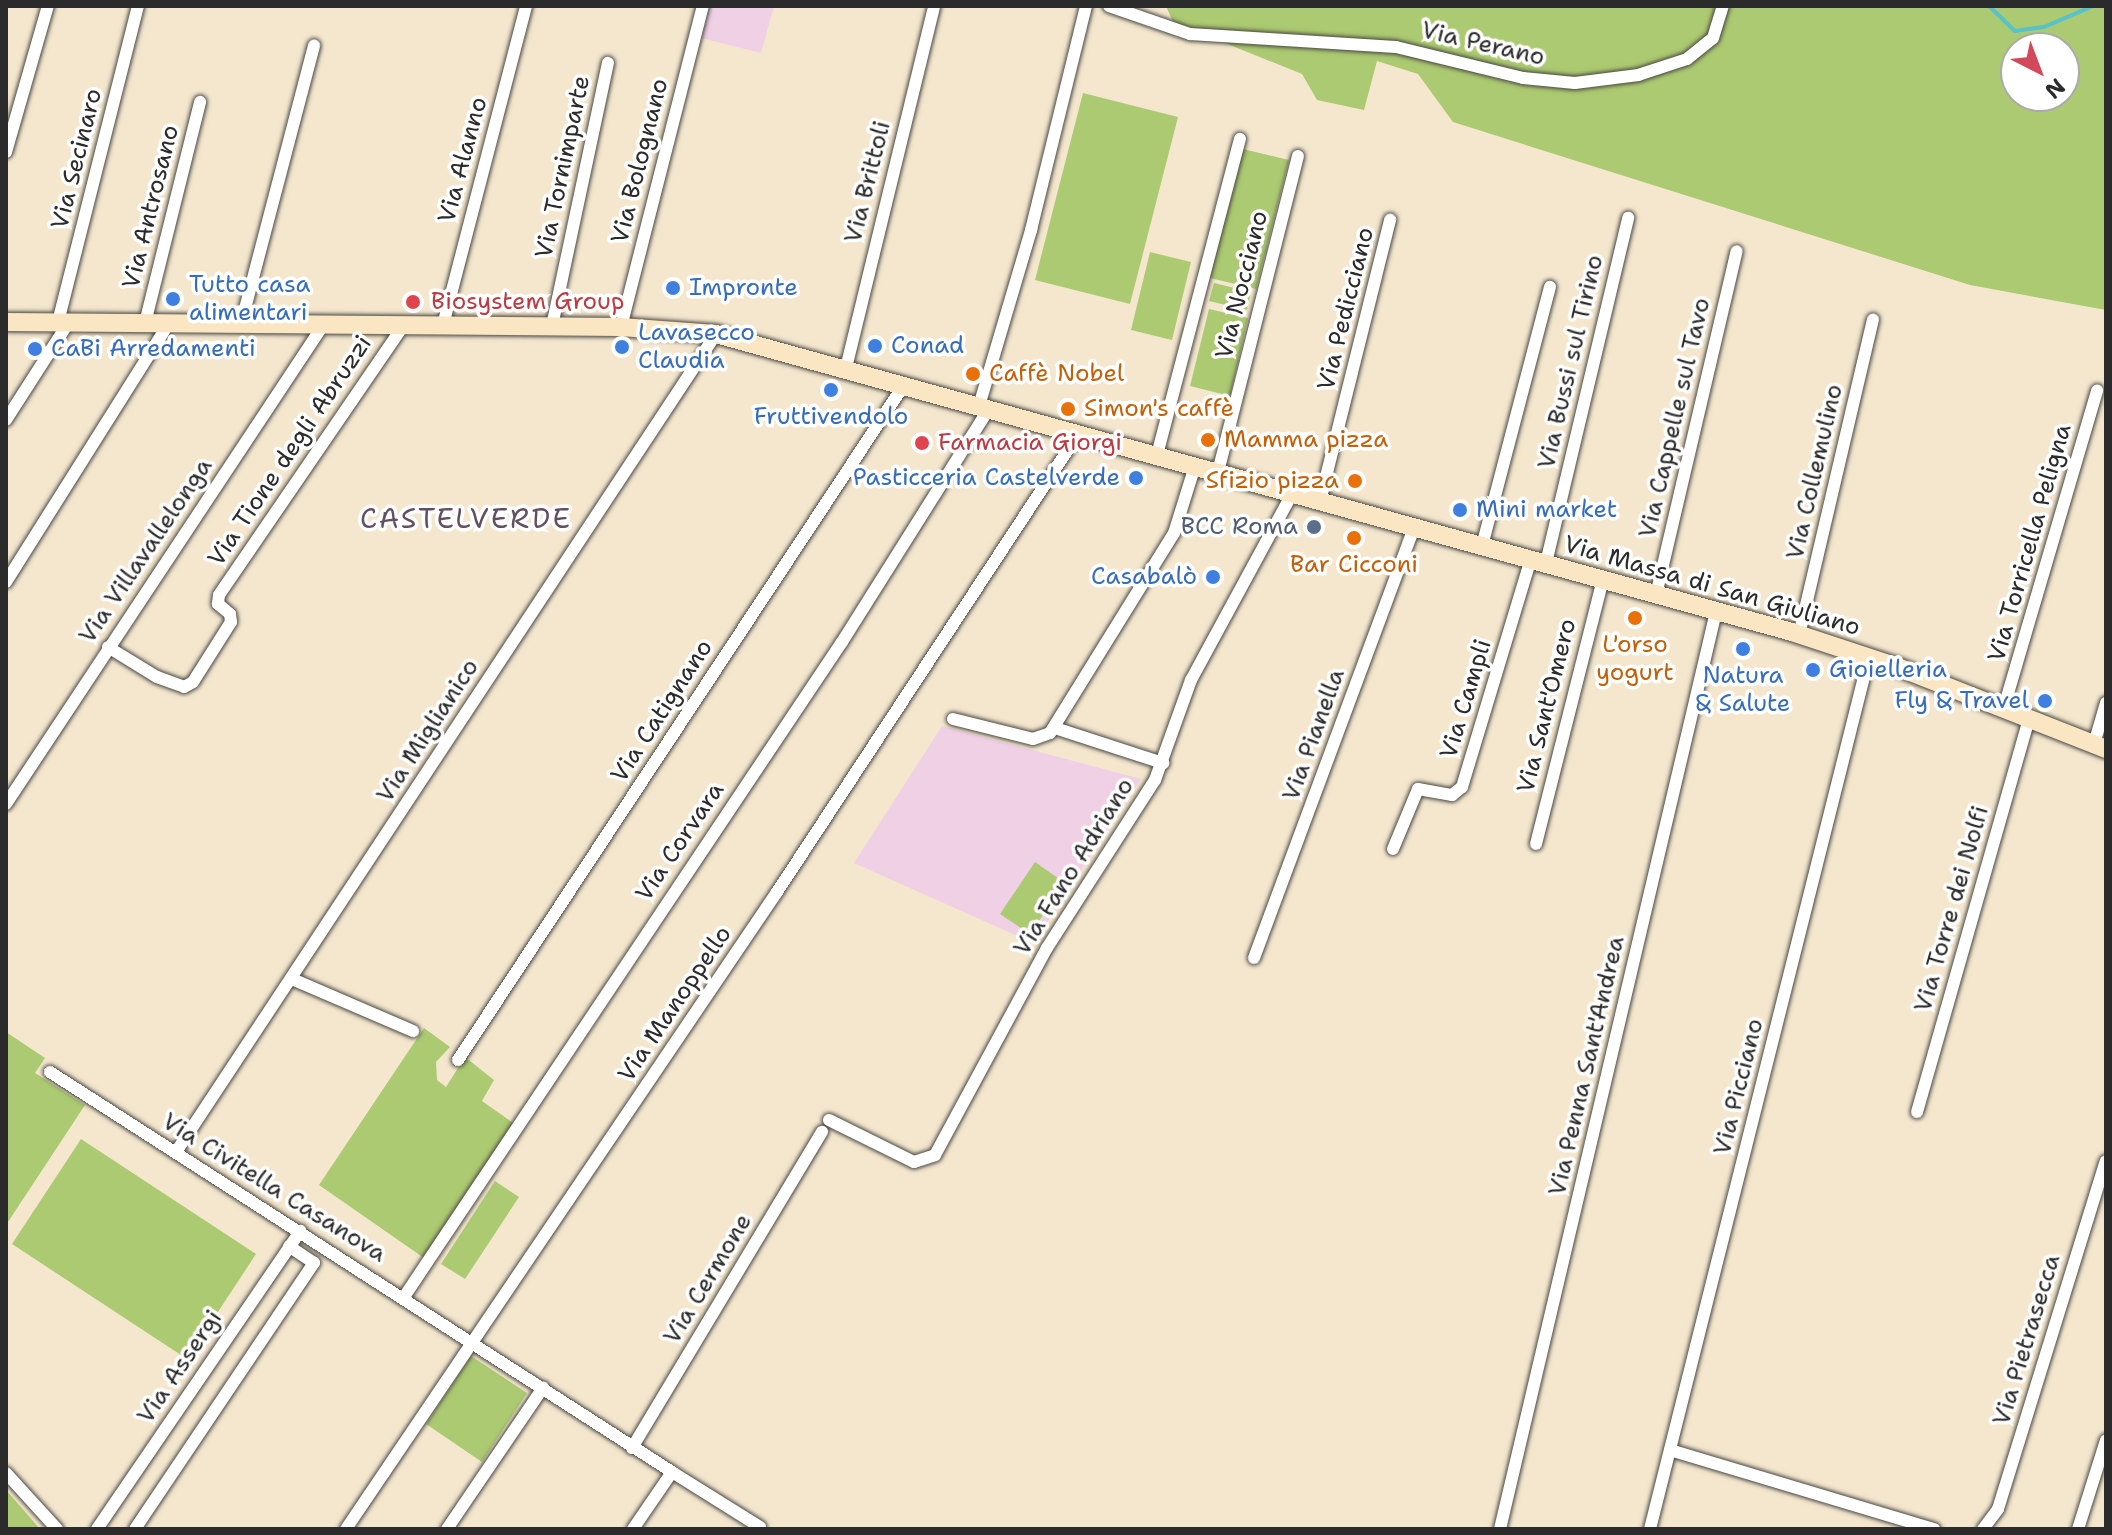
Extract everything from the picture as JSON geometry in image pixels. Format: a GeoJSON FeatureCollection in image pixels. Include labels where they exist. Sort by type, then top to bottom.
{"type":"FeatureCollection","features":[{"type":"Feature","properties":{"kind":"street"},"geometry":{"type":"LineString","coordinates":[[6,152],[48,6]]}},
{"type":"Feature","properties":{"kind":"street","name":"Via Secinaro"},"geometry":{"type":"LineString","coordinates":[[6,420],[64,322],[138,6]]}},
{"type":"Feature","properties":{"kind":"street","name":"Via Alanno"},"geometry":{"type":"LineString","coordinates":[[443,325],[526,6]]}},
{"type":"Feature","properties":{"kind":"street","name":"Via Bolognano"},"geometry":{"type":"LineString","coordinates":[[621,327],[703,6]]}},
{"type":"Feature","properties":{"kind":"street","name":"Via Brittoli"},"geometry":{"type":"LineString","coordinates":[[846,368],[934,6]]}},
{"type":"Feature","properties":{"kind":"street","name":"Via Corvara"},"geometry":{"type":"LineString","coordinates":[[404,1297],[842,642],[984,408],[1086,6]]}},
{"type":"Feature","properties":{"kind":"street","name":"Via Perano"},"geometry":{"type":"LineString","coordinates":[[1109,6],[1190,34],[1396,47],[1509,75],[1575,83],[1638,75],[1687,59],[1713,38],[1723,6]]}},
{"type":"Feature","properties":{"kind":"street"},"geometry":{"type":"LineString","coordinates":[[241,324],[314,45]]}},
{"type":"Feature","properties":{"kind":"street","name":"Via Tornimparte"},"geometry":{"type":"LineString","coordinates":[[552,326],[608,63]]}},
{"type":"Feature","properties":{"kind":"street","name":"Via Antrosano"},"geometry":{"type":"LineString","coordinates":[[145,323],[200,102]]}},
{"type":"Feature","properties":{"kind":"street"},"geometry":{"type":"LineString","coordinates":[[1157,455],[1240,139]]}},
{"type":"Feature","properties":{"kind":"street","name":"Via Nocciano"},"geometry":{"type":"LineString","coordinates":[[1218,472],[1298,156]]}},
{"type":"Feature","properties":{"kind":"street","name":"Via Bussi sul Tirino"},"geometry":{"type":"LineString","coordinates":[[1538,561],[1628,218]]}},
{"type":"Feature","properties":{"kind":"street","name":"Via Pedicciano"},"geometry":{"type":"LineString","coordinates":[[1320,501],[1390,220]]}},
{"type":"Feature","properties":{"kind":"street","name":"Via Cappelle sul Tavo"},"geometry":{"type":"LineString","coordinates":[[1656,595],[1737,251]]}},
{"type":"Feature","properties":{"kind":"street"},"geometry":{"type":"LineString","coordinates":[[1482,546],[1550,287]]}},
{"type":"Feature","properties":{"kind":"street","name":"Via Collemulino"},"geometry":{"type":"LineString","coordinates":[[1799,635],[1873,320]]}},
{"type":"Feature","properties":{"kind":"street","name":"Via Massa di San Giuliano"},"geometry":{"type":"LineString","coordinates":[[6,322],[621,327],[716,334],[1799,635],[1869,657],[2004,707],[2100,747]]}},
{"type":"Feature","properties":{"kind":"street"},"geometry":{"type":"LineString","coordinates":[[6,582],[169,323]]}},
{"type":"Feature","properties":{"kind":"street","name":"Via Villavallelonga"},"geometry":{"type":"LineString","coordinates":[[6,804],[324,324]]}},
{"type":"Feature","properties":{"kind":"street","name":"Via Tione degli Abruzzi"},"geometry":{"type":"LineString","coordinates":[[108,647],[157,677],[184,687],[193,682],[231,622],[232,616],[218,604],[219,595],[404,325]]}},
{"type":"Feature","properties":{"kind":"street","name":"Via Miglianico"},"geometry":{"type":"LineString","coordinates":[[176,1152],[716,334]]}},
{"type":"Feature","properties":{"kind":"street","name":"Via Catignano"},"geometry":{"type":"LineString","coordinates":[[458,1060],[904,385]]}},
{"type":"Feature","properties":{"kind":"street","name":"Via Torricella Peligna"},"geometry":{"type":"LineString","coordinates":[[2004,707],[2097,390]]}},
{"type":"Feature","properties":{"kind":"street","name":"Via Manoppello"},"geometry":{"type":"LineString","coordinates":[[346,1529],[1079,433]]}},
{"type":"Feature","properties":{"kind":"street"},"geometry":{"type":"LineString","coordinates":[[953,719],[1033,739],[1055,728],[1174,533],[1195,466]]}},
{"type":"Feature","properties":{"kind":"street","name":"Via Fano Adriano"},"geometry":{"type":"LineString","coordinates":[[829,1120],[914,1162],[935,1155],[1047,948],[1163,763],[1193,674],[1292,494]]}},
{"type":"Feature","properties":{"kind":"street","name":"Via Pianella"},"geometry":{"type":"LineString","coordinates":[[1254,958],[1414,528]]}},
{"type":"Feature","properties":{"kind":"street","name":"Via Campli"},"geometry":{"type":"LineString","coordinates":[[1393,849],[1418,789],[1452,795],[1462,787],[1538,561]]}},
{"type":"Feature","properties":{"kind":"street","name":"Via Sant'Omero"},"geometry":{"type":"LineString","coordinates":[[1536,844],[1603,579]]}},
{"type":"Feature","properties":{"kind":"street","name":"Via Penna Sant'Andrea"},"geometry":{"type":"LineString","coordinates":[[1500,1529],[1716,612]]}},
{"type":"Feature","properties":{"kind":"street","name":"Via Picciano"},"geometry":{"type":"LineString","coordinates":[[1650,1529],[1869,657]]}},
{"type":"Feature","properties":{"kind":"street"},"geometry":{"type":"LineString","coordinates":[[2100,747],[2106,703]]}},
{"type":"Feature","properties":{"kind":"street","name":"Via Torre dei Nolfi"},"geometry":{"type":"LineString","coordinates":[[1917,1112],[2029,718]]}},
{"type":"Feature","properties":{"kind":"street"},"geometry":{"type":"LineString","coordinates":[[1055,728],[1163,763]]}},
{"type":"Feature","properties":{"kind":"street"},"geometry":{"type":"LineString","coordinates":[[292,979],[413,1031]]}},
{"type":"Feature","properties":{"kind":"street","name":"Via Civitella Casanova"},"geometry":{"type":"LineString","coordinates":[[50,1072],[474,1341]]}},
{"type":"Feature","properties":{"kind":"street","name":"Via Cermone"},"geometry":{"type":"LineString","coordinates":[[632,1448],[822,1132]]}},
{"type":"Feature","properties":{"kind":"street","name":"Via Pietrasecca"},"geometry":{"type":"LineString","coordinates":[[1983,1529],[1998,1509],[2106,1161]]}},
{"type":"Feature","properties":{"kind":"street","name":"Via Assergi"},"geometry":{"type":"LineString","coordinates":[[97,1529],[300,1231]]}},
{"type":"Feature","properties":{"kind":"street"},"geometry":{"type":"LineString","coordinates":[[289,1246],[314,1263]]}},
{"type":"Feature","properties":{"kind":"street"},"geometry":{"type":"LineString","coordinates":[[135,1529],[325,1247]]}},
{"type":"Feature","properties":{"kind":"street"},"geometry":{"type":"LineString","coordinates":[[474,1341],[632,1448],[760,1527]]}},
{"type":"Feature","properties":{"kind":"street"},"geometry":{"type":"LineString","coordinates":[[447,1529],[543,1388]]}},
{"type":"Feature","properties":{"kind":"street"},"geometry":{"type":"LineString","coordinates":[[2078,1529],[2106,1440]]}},
{"type":"Feature","properties":{"kind":"street"},"geometry":{"type":"LineString","coordinates":[[1670,1450],[1934,1529]]}},
{"type":"Feature","properties":{"kind":"street"},"geometry":{"type":"LineString","coordinates":[[633,1529],[672,1472]]}},
{"type":"Feature","properties":{"kind":"street"},"geometry":{"type":"LineString","coordinates":[[6,1473],[57,1529]]}},
{"type":"Feature","properties":{"kind":"shaded area"},"geometry":{"type":"Polygon","coordinates":[[[709,6],[774,6],[761,53],[701,38],[709,6]]]}},
{"type":"Feature","properties":{"kind":"shaded area"},"geometry":{"type":"Polygon","coordinates":[[[942,726],[1141,779],[1033,943],[854,863],[942,726]]]}},
{"type":"Feature","properties":{"kind":"green space"},"geometry":{"type":"Polygon","coordinates":[[[1166,6],[2106,6],[2106,310],[1970,285],[1453,122],[1418,74],[1377,61],[1364,110],[1317,100],[1302,74],[1173,22],[1166,6]]]}},
{"type":"Feature","properties":{"kind":"green space"},"geometry":{"type":"Polygon","coordinates":[[[1083,93],[1178,117],[1130,304],[1035,280],[1083,93]]]}},
{"type":"Feature","properties":{"kind":"green space"},"geometry":{"type":"Polygon","coordinates":[[[1243,149],[1289,160],[1256,289],[1210,278],[1243,149]]]}},
{"type":"Feature","properties":{"kind":"green space"},"geometry":{"type":"Polygon","coordinates":[[[1150,252],[1191,262],[1172,340],[1131,330],[1150,252]]]}},
{"type":"Feature","properties":{"kind":"green space"},"geometry":{"type":"Polygon","coordinates":[[[1214,283],[1251,292],[1247,310],[1209,301],[1214,283]]]}},
{"type":"Feature","properties":{"kind":"green space"},"geometry":{"type":"Polygon","coordinates":[[[1209,309],[1248,318],[1230,396],[1190,386],[1209,309]]]}},
{"type":"Feature","properties":{"kind":"green space"},"geometry":{"type":"Polygon","coordinates":[[[1035,862],[1065,883],[1030,934],[1000,914],[1035,862]]]}},
{"type":"Feature","properties":{"kind":"green space"},"geometry":{"type":"Polygon","coordinates":[[[424,1028],[450,1047],[436,1062],[437,1080],[446,1087],[465,1057],[494,1080],[482,1101],[513,1123],[424,1258],[319,1185],[424,1028]]]}},
{"type":"Feature","properties":{"kind":"green space"},"geometry":{"type":"Polygon","coordinates":[[[6,1032],[45,1058],[35,1073],[85,1105],[6,1225],[6,1032]]]}},
{"type":"Feature","properties":{"kind":"green space"},"geometry":{"type":"Polygon","coordinates":[[[81,1139],[256,1254],[187,1359],[12,1244],[81,1139]]]}},
{"type":"Feature","properties":{"kind":"green space"},"geometry":{"type":"Polygon","coordinates":[[[495,1181],[519,1197],[465,1279],[441,1264],[495,1181]]]}},
{"type":"Feature","properties":{"kind":"green space"},"geometry":{"type":"Polygon","coordinates":[[[471,1356],[527,1393],[482,1462],[426,1424],[471,1356]]]}},
{"type":"Feature","properties":{"kind":"green space"},"geometry":{"type":"Polygon","coordinates":[[[6,1490],[40,1529],[6,1529],[6,1490]]]}},
{"type":"Feature","properties":{"kind":"waterway"},"geometry":{"type":"LineString","coordinates":[[1989,6],[2015,31],[2044,27],[2093,6]]}},
{"type":"Feature","properties":{"kind":"place","name":"Impronte"},"geometry":{"type":"Point","coordinates":[673,288]}},
{"type":"Feature","properties":{"kind":"place","name":"Tutto casa alimentari"},"geometry":{"type":"Point","coordinates":[173,299]}},
{"type":"Feature","properties":{"kind":"place","name":"Biosystem Group"},"geometry":{"type":"Point","coordinates":[413,302]}},
{"type":"Feature","properties":{"kind":"place","name":"Conad"},"geometry":{"type":"Point","coordinates":[875,346]}},
{"type":"Feature","properties":{"kind":"place","name":"Lavasecco Claudia"},"geometry":{"type":"Point","coordinates":[622,347]}},
{"type":"Feature","properties":{"kind":"place","name":"CaBi Arredamenti"},"geometry":{"type":"Point","coordinates":[35,349]}},
{"type":"Feature","properties":{"kind":"place","name":"Caffè Nobel"},"geometry":{"type":"Point","coordinates":[973,374]}},
{"type":"Feature","properties":{"kind":"place","name":"Fruttivendolo"},"geometry":{"type":"Point","coordinates":[831,390]}},
{"type":"Feature","properties":{"kind":"place","name":"Simon's caffè"},"geometry":{"type":"Point","coordinates":[1068,409]}},
{"type":"Feature","properties":{"kind":"place","name":"Mamma pizza"},"geometry":{"type":"Point","coordinates":[1208,440]}},
{"type":"Feature","properties":{"kind":"place","name":"Farmacia Giorgi"},"geometry":{"type":"Point","coordinates":[922,443]}},
{"type":"Feature","properties":{"kind":"place","name":"Pasticceria Castelverde"},"geometry":{"type":"Point","coordinates":[1136,478]}},
{"type":"Feature","properties":{"kind":"place","name":"Sfizio pizza"},"geometry":{"type":"Point","coordinates":[1355,481]}},
{"type":"Feature","properties":{"kind":"place","name":"Mini market"},"geometry":{"type":"Point","coordinates":[1460,510]}},
{"type":"Feature","properties":{"kind":"place","name":"BCC Roma"},"geometry":{"type":"Point","coordinates":[1314,527]}},
{"type":"Feature","properties":{"kind":"place","name":"Bar Cicconi"},"geometry":{"type":"Point","coordinates":[1354,538]}},
{"type":"Feature","properties":{"kind":"place","name":"Casabalò"},"geometry":{"type":"Point","coordinates":[1213,577]}},
{"type":"Feature","properties":{"kind":"place","name":"L'orso yogurt"},"geometry":{"type":"Point","coordinates":[1635,618]}},
{"type":"Feature","properties":{"kind":"place","name":"Natura & Salute"},"geometry":{"type":"Point","coordinates":[1743,649]}},
{"type":"Feature","properties":{"kind":"place","name":"Gioielleria"},"geometry":{"type":"Point","coordinates":[1813,670]}},
{"type":"Feature","properties":{"kind":"place","name":"Fly & Travel"},"geometry":{"type":"Point","coordinates":[2045,701]}},
{"type":"Feature","properties":{"kind":"district","name":"CASTELVERDE"},"geometry":{"type":"Point","coordinates":[466,518]}}]}
